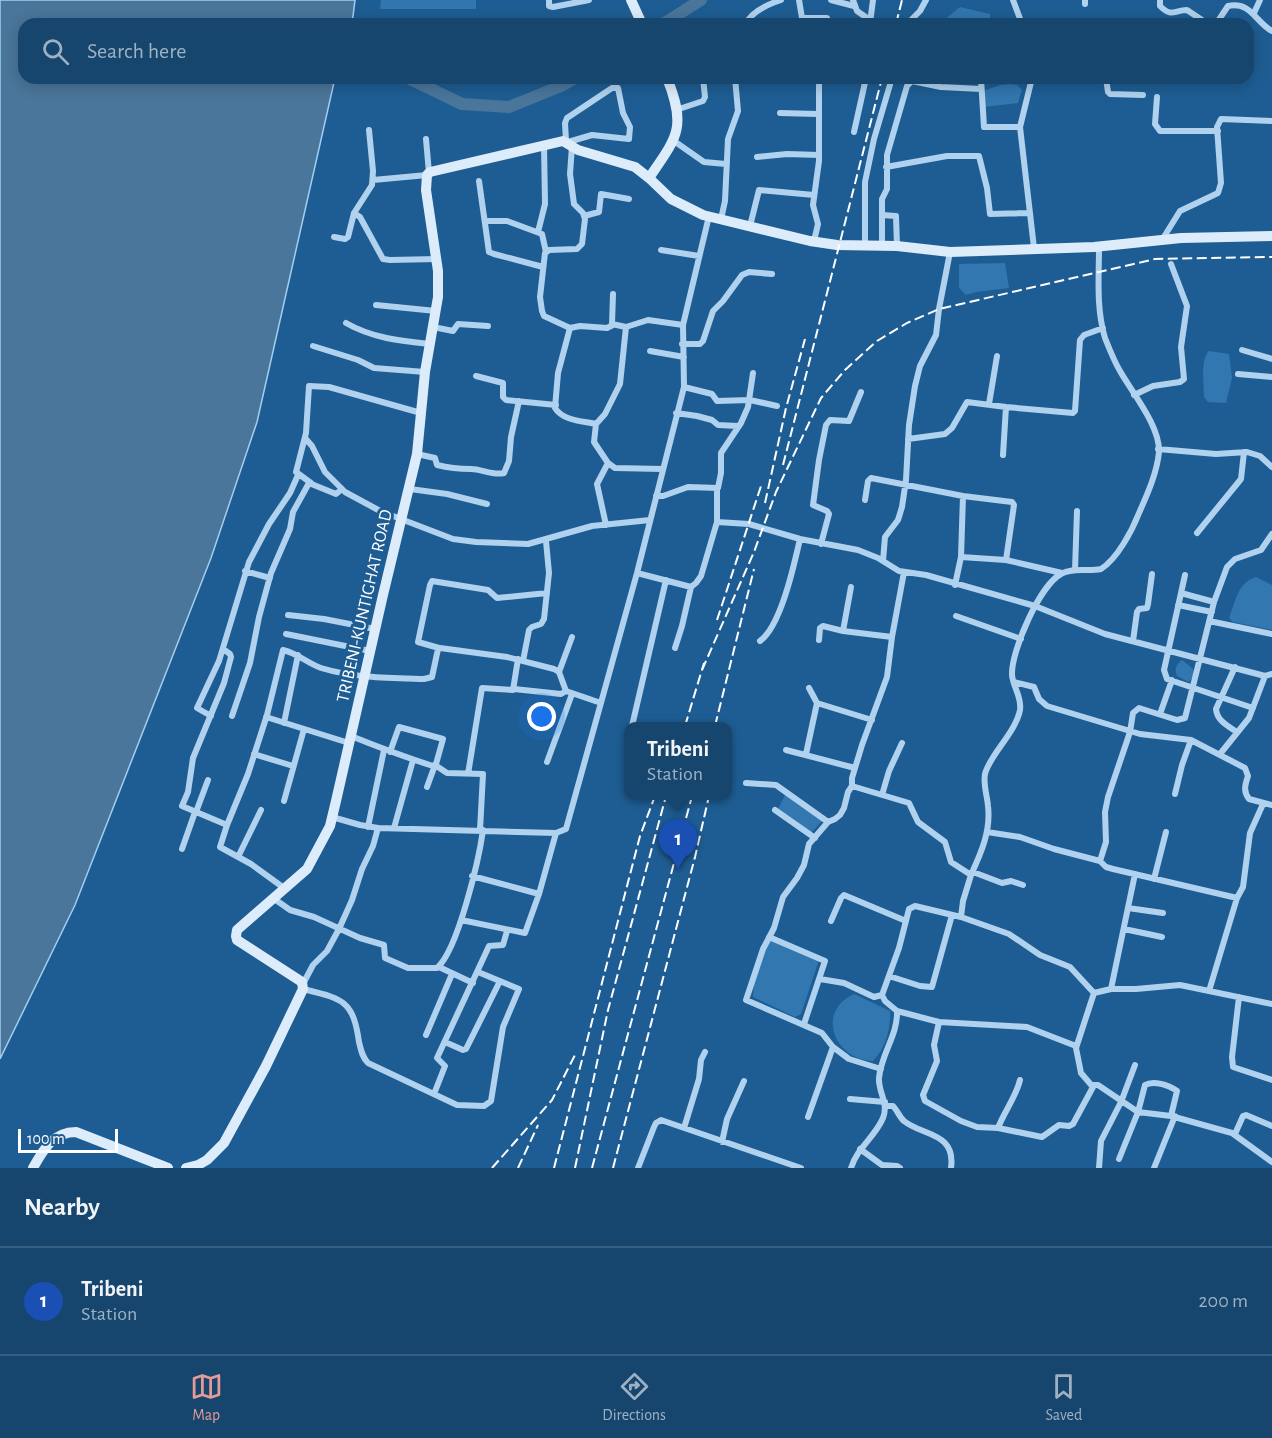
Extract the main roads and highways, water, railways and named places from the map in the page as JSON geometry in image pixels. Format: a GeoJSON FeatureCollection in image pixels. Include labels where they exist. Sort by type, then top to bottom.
{"type":"FeatureCollection","features":[{"type":"Feature","properties":{"kind":"main road"},"geometry":{"type":"LineString","coordinates":[[632,2],[639,18]]}},
{"type":"Feature","properties":{"kind":"main road"},"geometry":{"type":"LineString","coordinates":[[669,84],[678,120],[677,133],[649,178],[671,199],[720,219],[814,242],[837,245],[897,246],[950,252],[1099,247],[1181,238],[1272,236]]}},
{"type":"Feature","properties":{"kind":"main road","name":"TRIBENI-KUNTIGHAT ROAD"},"geometry":{"type":"LineString","coordinates":[[186,1168],[207,1160],[224,1143],[266,1066],[303,987],[237,940],[236,936],[237,930],[307,868],[330,826],[417,454],[425,372],[438,297],[436,259],[426,190],[428,174],[544,145],[569,143],[578,150],[635,167],[649,178]]}},
{"type":"Feature","properties":{"kind":"main road"},"geometry":{"type":"LineString","coordinates":[[33,1168],[48,1145],[58,1135],[66,1132],[76,1132],[168,1168]]}},
{"type":"Feature","properties":{"kind":"waterway"},"geometry":{"type":"LineString","coordinates":[[672,18],[701,0]]}},
{"type":"Feature","properties":{"kind":"waterway"},"geometry":{"type":"LineString","coordinates":[[420,84],[462,104],[509,107],[564,84]]}},
{"type":"Feature","properties":{"kind":"railway"},"geometry":{"type":"LineString","coordinates":[[898,18],[902,0]]}},
{"type":"Feature","properties":{"kind":"railway"},"geometry":{"type":"LineString","coordinates":[[783,465],[880,84]]}},
{"type":"Feature","properties":{"kind":"railway"},"geometry":{"type":"LineString","coordinates":[[702,670],[754,552],[776,492],[821,398],[845,370],[877,341],[907,323],[939,309],[1155,259],[1272,257]]}},
{"type":"Feature","properties":{"kind":"railway"},"geometry":{"type":"LineString","coordinates":[[765,503],[786,408],[805,339]]}},
{"type":"Feature","properties":{"kind":"railway"},"geometry":{"type":"LineString","coordinates":[[717,620],[762,483]]}},
{"type":"Feature","properties":{"kind":"railway"},"geometry":{"type":"LineString","coordinates":[[716,722],[754,569]]}},
{"type":"Feature","properties":{"kind":"railway"},"geometry":{"type":"LineString","coordinates":[[686,722],[704,663]]}},
{"type":"Feature","properties":{"kind":"railway"},"geometry":{"type":"LineString","coordinates":[[554,1168],[640,836],[654,800]]}},
{"type":"Feature","properties":{"kind":"railway"},"geometry":{"type":"LineString","coordinates":[[575,1168],[608,1010],[665,800]]}},
{"type":"Feature","properties":{"kind":"railway"},"geometry":{"type":"LineString","coordinates":[[592,1168],[691,800]]}},
{"type":"Feature","properties":{"kind":"railway"},"geometry":{"type":"LineString","coordinates":[[613,1168],[708,800]]}},
{"type":"Feature","properties":{"kind":"railway"},"geometry":{"type":"LineString","coordinates":[[492,1168],[552,1100],[575,1055]]}},
{"type":"Feature","properties":{"kind":"railway"},"geometry":{"type":"LineString","coordinates":[[518,1168],[538,1125]]}},
{"type":"Feature","properties":{"kind":"place","name":"Tribeni"},"geometry":{"type":"Point","coordinates":[678,869]}}]}
